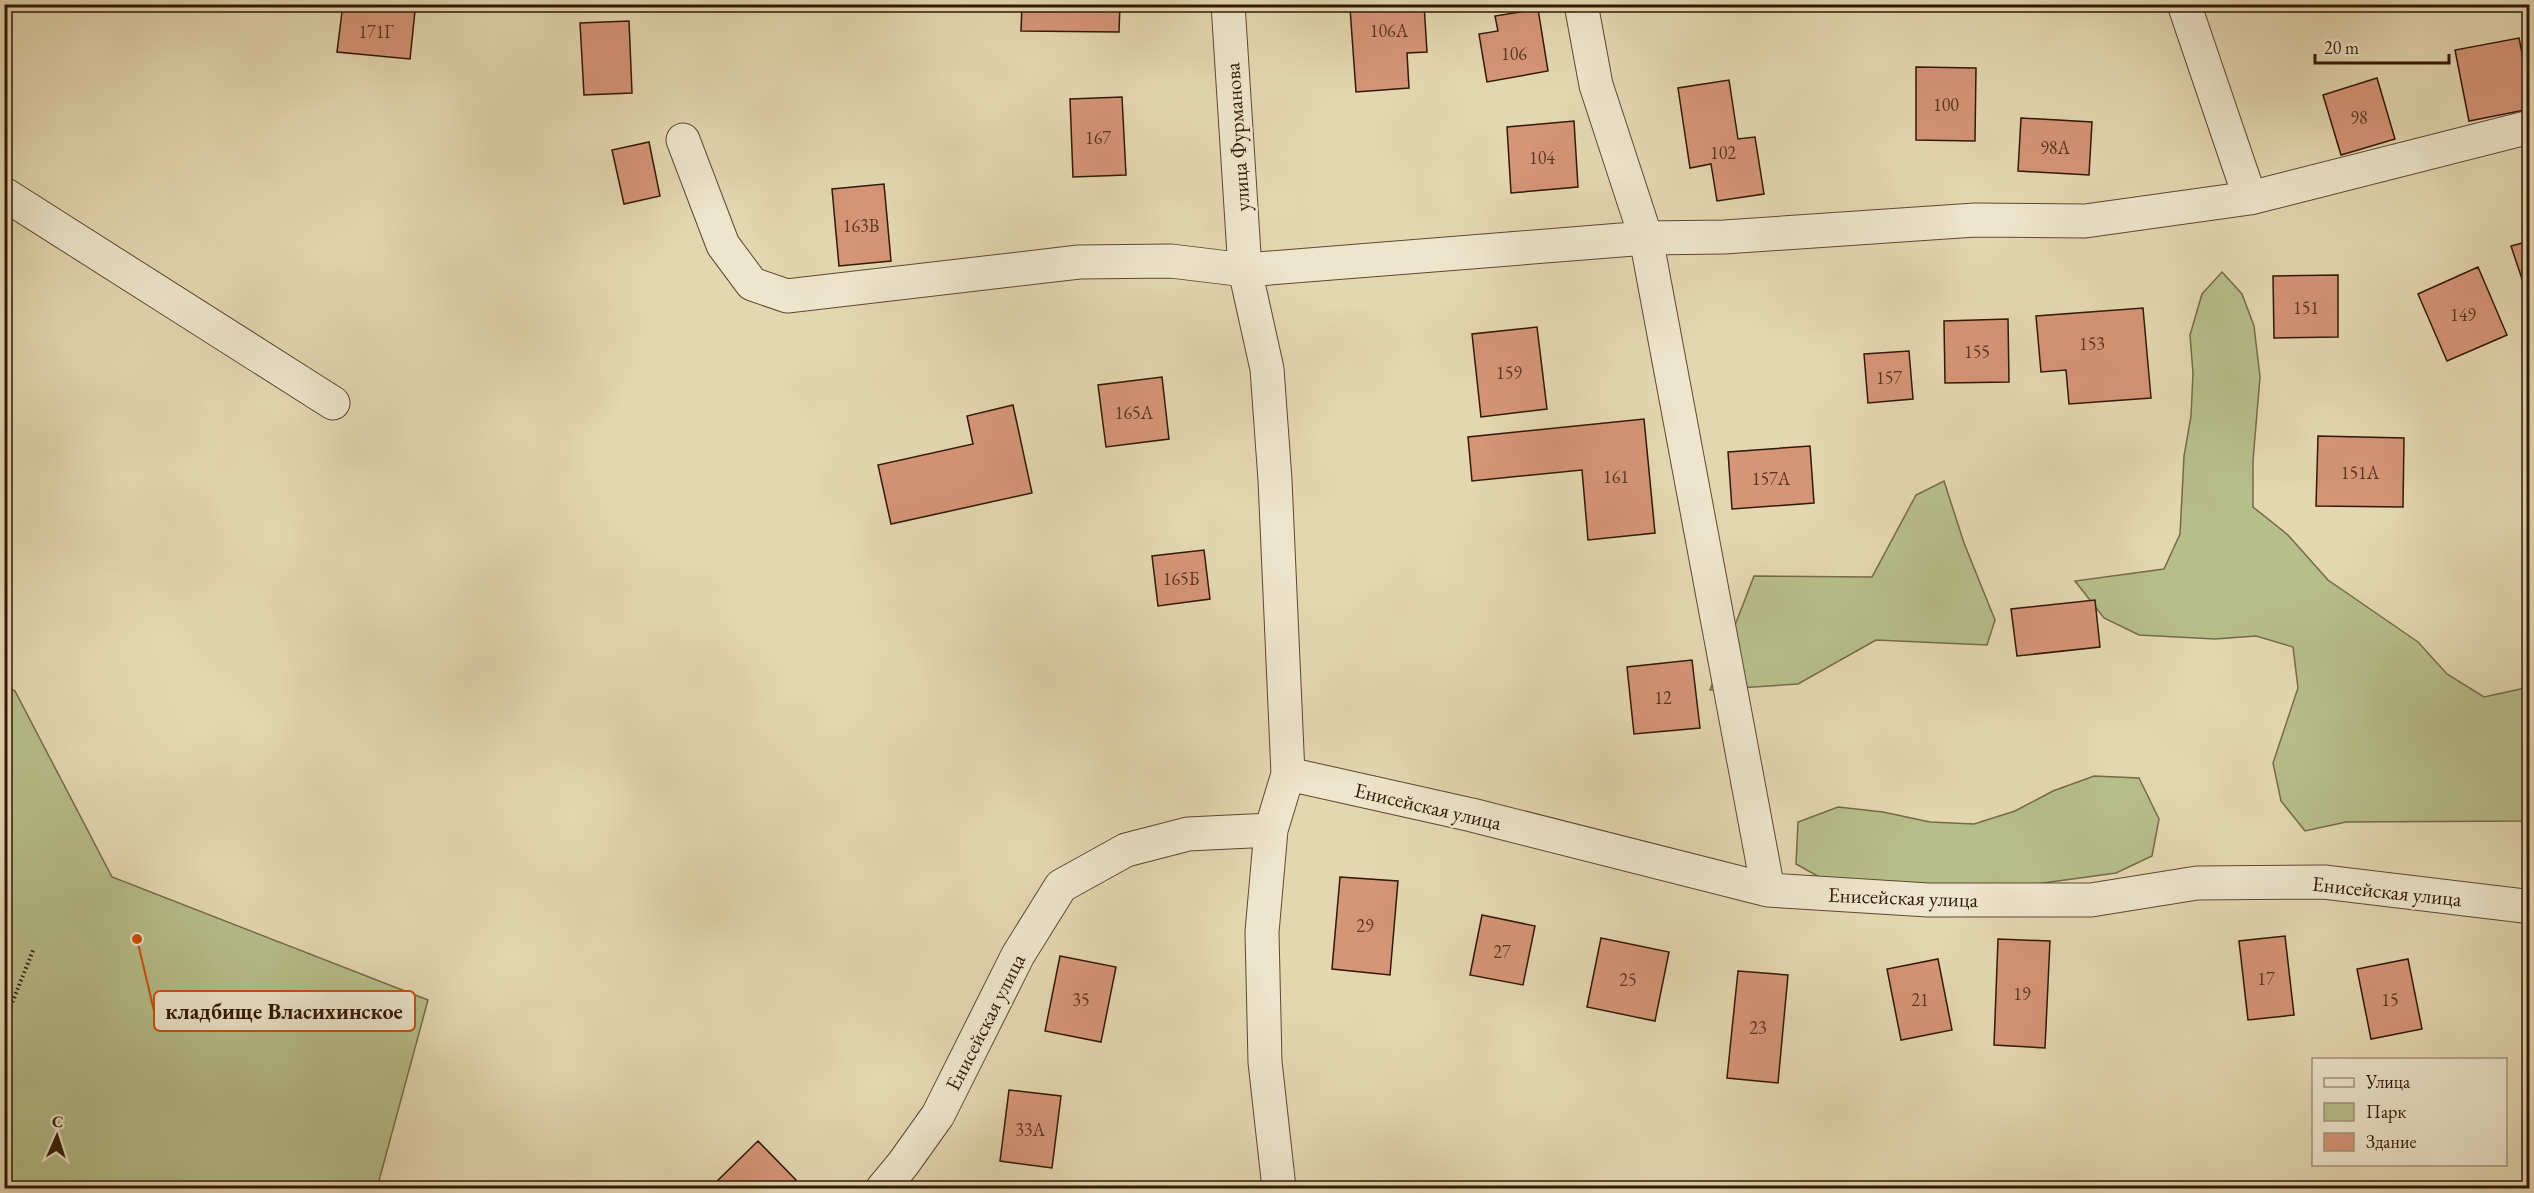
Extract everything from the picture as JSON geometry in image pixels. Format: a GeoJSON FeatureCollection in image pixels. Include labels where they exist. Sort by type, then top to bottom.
{"type":"FeatureCollection","features":[{"type":"Feature","properties":{"kind":"street","name":"улица Фурманова"},"geometry":{"type":"LineString","coordinates":[[1228,4],[1245,270],[1267,369],[1288,774],[1271,830],[1262,932],[1265,1062],[1279,1188]]}},
{"type":"Feature","properties":{"kind":"street"},"geometry":{"type":"LineString","coordinates":[[1581,4],[1596,85],[1646,238],[1768,890]]}},
{"type":"Feature","properties":{"kind":"street"},"geometry":{"type":"LineString","coordinates":[[2184,4],[2250,198]]}},
{"type":"Feature","properties":{"kind":"street"},"geometry":{"type":"LineString","coordinates":[[683,140],[723,245],[752,284],[787,296],[1079,262],[1171,261],[1245,270],[1646,238],[1724,237],[1975,220],[2085,221],[2250,198],[2529,127]]}},
{"type":"Feature","properties":{"kind":"street"},"geometry":{"type":"LineString","coordinates":[[4,194],[333,403]]}},
{"type":"Feature","properties":{"kind":"street","name":"Енисейская улица"},"geometry":{"type":"LineString","coordinates":[[1288,774],[1472,815],[1768,890],[1928,900],[2091,900],[2197,883],[2324,882],[2529,905]]}},
{"type":"Feature","properties":{"kind":"street","name":"Енисейская улица"},"geometry":{"type":"LineString","coordinates":[[883,1188],[938,1114],[1018,955],[1061,886],[1126,850],[1188,834],[1271,830]]}},
{"type":"Feature","properties":{"kind":"path"},"geometry":{"type":"LineString","coordinates":[[4,1023],[34,948]]}},
{"type":"Feature","properties":{"kind":"green space"},"geometry":{"type":"Polygon","coordinates":[[[2222,272],[2242,294],[2254,326],[2260,377],[2253,461],[2253,507],[2288,535],[2328,580],[2418,642],[2447,674],[2484,697],[2525,688],[2529,677],[2529,821],[2346,822],[2305,831],[2281,801],[2273,763],[2298,688],[2293,647],[2256,636],[2215,639],[2139,635],[2104,618],[2075,581],[2164,569],[2180,534],[2184,456],[2191,416],[2193,373],[2190,335],[2202,294],[2222,272]]]}},
{"type":"Feature","properties":{"kind":"green space"},"geometry":{"type":"Polygon","coordinates":[[[1944,481],[1964,543],[1995,620],[1987,645],[1876,640],[1798,684],[1710,690],[1754,576],[1872,577],[1916,495],[1944,481]]]}},
{"type":"Feature","properties":{"kind":"green space"},"geometry":{"type":"Polygon","coordinates":[[[5,686],[15,691],[112,877],[428,1000],[377,1188],[5,1188],[5,686]]]}},
{"type":"Feature","properties":{"kind":"green space"},"geometry":{"type":"Polygon","coordinates":[[[2094,776],[2139,778],[2159,819],[2152,856],[2116,873],[2036,884],[1996,894],[1830,883],[1796,864],[1798,822],[1838,807],[1883,812],[1930,822],[1974,824],[2015,811],[2053,791],[2094,776]]]}},
{"type":"Feature","properties":{"kind":"building"},"geometry":{"type":"Polygon","coordinates":[[[343,4],[415,11],[410,59],[337,52],[343,4]]]}},
{"type":"Feature","properties":{"kind":"building"},"geometry":{"type":"Polygon","coordinates":[[[1022,4],[1120,4],[1119,32],[1021,31],[1022,4]]]}},
{"type":"Feature","properties":{"kind":"building"},"geometry":{"type":"Polygon","coordinates":[[[1424,4],[1427,52],[1407,53],[1409,88],[1356,92],[1350,8],[1424,4]]]}},
{"type":"Feature","properties":{"kind":"building"},"geometry":{"type":"Polygon","coordinates":[[[1538,9],[1548,71],[1487,82],[1479,34],[1498,31],[1495,16],[1538,9]]]}},
{"type":"Feature","properties":{"kind":"building"},"geometry":{"type":"Polygon","coordinates":[[[629,21],[632,93],[584,95],[580,23],[629,21]]]}},
{"type":"Feature","properties":{"kind":"building"},"geometry":{"type":"Polygon","coordinates":[[[2519,38],[2530,93],[2530,109],[2469,121],[2455,50],[2519,38]]]}},
{"type":"Feature","properties":{"kind":"building"},"geometry":{"type":"Polygon","coordinates":[[[1916,67],[1976,68],[1975,141],[1916,140],[1916,67]]]}},
{"type":"Feature","properties":{"kind":"building"},"geometry":{"type":"Polygon","coordinates":[[[2377,78],[2395,139],[2341,155],[2323,95],[2377,78]]]}},
{"type":"Feature","properties":{"kind":"building"},"geometry":{"type":"Polygon","coordinates":[[[1729,80],[1738,139],[1755,137],[1764,194],[1717,201],[1711,164],[1690,168],[1678,88],[1729,80]]]}},
{"type":"Feature","properties":{"kind":"building"},"geometry":{"type":"Polygon","coordinates":[[[1122,97],[1126,175],[1073,177],[1070,99],[1122,97]]]}},
{"type":"Feature","properties":{"kind":"building"},"geometry":{"type":"Polygon","coordinates":[[[2021,118],[2092,122],[2089,175],[2018,171],[2021,118]]]}},
{"type":"Feature","properties":{"kind":"building"},"geometry":{"type":"Polygon","coordinates":[[[1574,121],[1578,187],[1511,193],[1507,127],[1574,121]]]}},
{"type":"Feature","properties":{"kind":"building"},"geometry":{"type":"Polygon","coordinates":[[[649,142],[660,196],[624,204],[612,150],[649,142]]]}},
{"type":"Feature","properties":{"kind":"building"},"geometry":{"type":"Polygon","coordinates":[[[884,184],[891,261],[839,266],[832,189],[884,184]]]}},
{"type":"Feature","properties":{"kind":"building"},"geometry":{"type":"Polygon","coordinates":[[[2530,241],[2530,303],[2511,246],[2530,241]]]}},
{"type":"Feature","properties":{"kind":"building"},"geometry":{"type":"Polygon","coordinates":[[[2478,267],[2507,335],[2447,361],[2418,294],[2478,267]]]}},
{"type":"Feature","properties":{"kind":"building"},"geometry":{"type":"Polygon","coordinates":[[[2338,275],[2338,337],[2274,338],[2273,276],[2338,275]]]}},
{"type":"Feature","properties":{"kind":"building"},"geometry":{"type":"Polygon","coordinates":[[[2143,308],[2151,398],[2069,404],[2066,370],[2041,372],[2036,316],[2143,308]]]}},
{"type":"Feature","properties":{"kind":"building"},"geometry":{"type":"Polygon","coordinates":[[[2008,319],[2009,382],[1945,383],[1944,321],[2008,319]]]}},
{"type":"Feature","properties":{"kind":"building"},"geometry":{"type":"Polygon","coordinates":[[[1537,327],[1547,409],[1481,417],[1472,334],[1537,327]]]}},
{"type":"Feature","properties":{"kind":"building"},"geometry":{"type":"Polygon","coordinates":[[[1909,351],[1913,399],[1868,403],[1864,354],[1909,351]]]}},
{"type":"Feature","properties":{"kind":"building"},"geometry":{"type":"Polygon","coordinates":[[[1162,377],[1169,439],[1106,447],[1098,385],[1162,377]]]}},
{"type":"Feature","properties":{"kind":"building"},"geometry":{"type":"Polygon","coordinates":[[[1013,405],[1032,493],[891,524],[878,465],[973,444],[967,416],[1013,405]]]}},
{"type":"Feature","properties":{"kind":"building"},"geometry":{"type":"Polygon","coordinates":[[[1644,419],[1655,533],[1588,540],[1582,470],[1472,481],[1468,437],[1644,419]]]}},
{"type":"Feature","properties":{"kind":"building"},"geometry":{"type":"Polygon","coordinates":[[[2318,436],[2404,438],[2403,507],[2316,506],[2318,436]]]}},
{"type":"Feature","properties":{"kind":"building"},"geometry":{"type":"Polygon","coordinates":[[[1810,446],[1814,503],[1732,509],[1728,452],[1810,446]]]}},
{"type":"Feature","properties":{"kind":"building"},"geometry":{"type":"Polygon","coordinates":[[[1204,550],[1210,599],[1158,606],[1152,556],[1204,550]]]}},
{"type":"Feature","properties":{"kind":"building"},"geometry":{"type":"Polygon","coordinates":[[[2095,600],[2100,647],[2017,656],[2011,609],[2095,600]]]}},
{"type":"Feature","properties":{"kind":"building"},"geometry":{"type":"Polygon","coordinates":[[[1692,660],[1700,728],[1634,734],[1627,667],[1692,660]]]}},
{"type":"Feature","properties":{"kind":"building"},"geometry":{"type":"Polygon","coordinates":[[[1340,877],[1398,881],[1390,975],[1332,969],[1340,877]]]}},
{"type":"Feature","properties":{"kind":"building"},"geometry":{"type":"Polygon","coordinates":[[[1482,915],[1535,926],[1523,985],[1470,975],[1482,915]]]}},
{"type":"Feature","properties":{"kind":"building"},"geometry":{"type":"Polygon","coordinates":[[[2285,936],[2294,1015],[2248,1020],[2239,941],[2285,936]]]}},
{"type":"Feature","properties":{"kind":"building"},"geometry":{"type":"Polygon","coordinates":[[[1601,938],[1669,952],[1655,1021],[1587,1007],[1601,938]]]}},
{"type":"Feature","properties":{"kind":"building"},"geometry":{"type":"Polygon","coordinates":[[[1998,939],[2050,941],[2045,1048],[1994,1045],[1998,939]]]}},
{"type":"Feature","properties":{"kind":"building"},"geometry":{"type":"Polygon","coordinates":[[[1060,956],[1116,967],[1101,1042],[1045,1031],[1060,956]]]}},
{"type":"Feature","properties":{"kind":"building"},"geometry":{"type":"Polygon","coordinates":[[[1938,959],[1952,1030],[1901,1040],[1887,969],[1938,959]]]}},
{"type":"Feature","properties":{"kind":"building"},"geometry":{"type":"Polygon","coordinates":[[[2408,959],[2422,1029],[2371,1039],[2357,969],[2408,959]]]}},
{"type":"Feature","properties":{"kind":"building"},"geometry":{"type":"Polygon","coordinates":[[[1738,971],[1788,975],[1778,1083],[1727,1078],[1738,971]]]}},
{"type":"Feature","properties":{"kind":"building"},"geometry":{"type":"Polygon","coordinates":[[[1009,1090],[1061,1096],[1052,1168],[1000,1161],[1009,1090]]]}},
{"type":"Feature","properties":{"kind":"building"},"geometry":{"type":"Polygon","coordinates":[[[758,1141],[796,1180],[787,1188],[710,1188],[758,1141]]]}},
{"type":"Feature","properties":{"kind":"place","name":"кладбище Власихинское"},"geometry":{"type":"Point","coordinates":[137,939]}}]}
